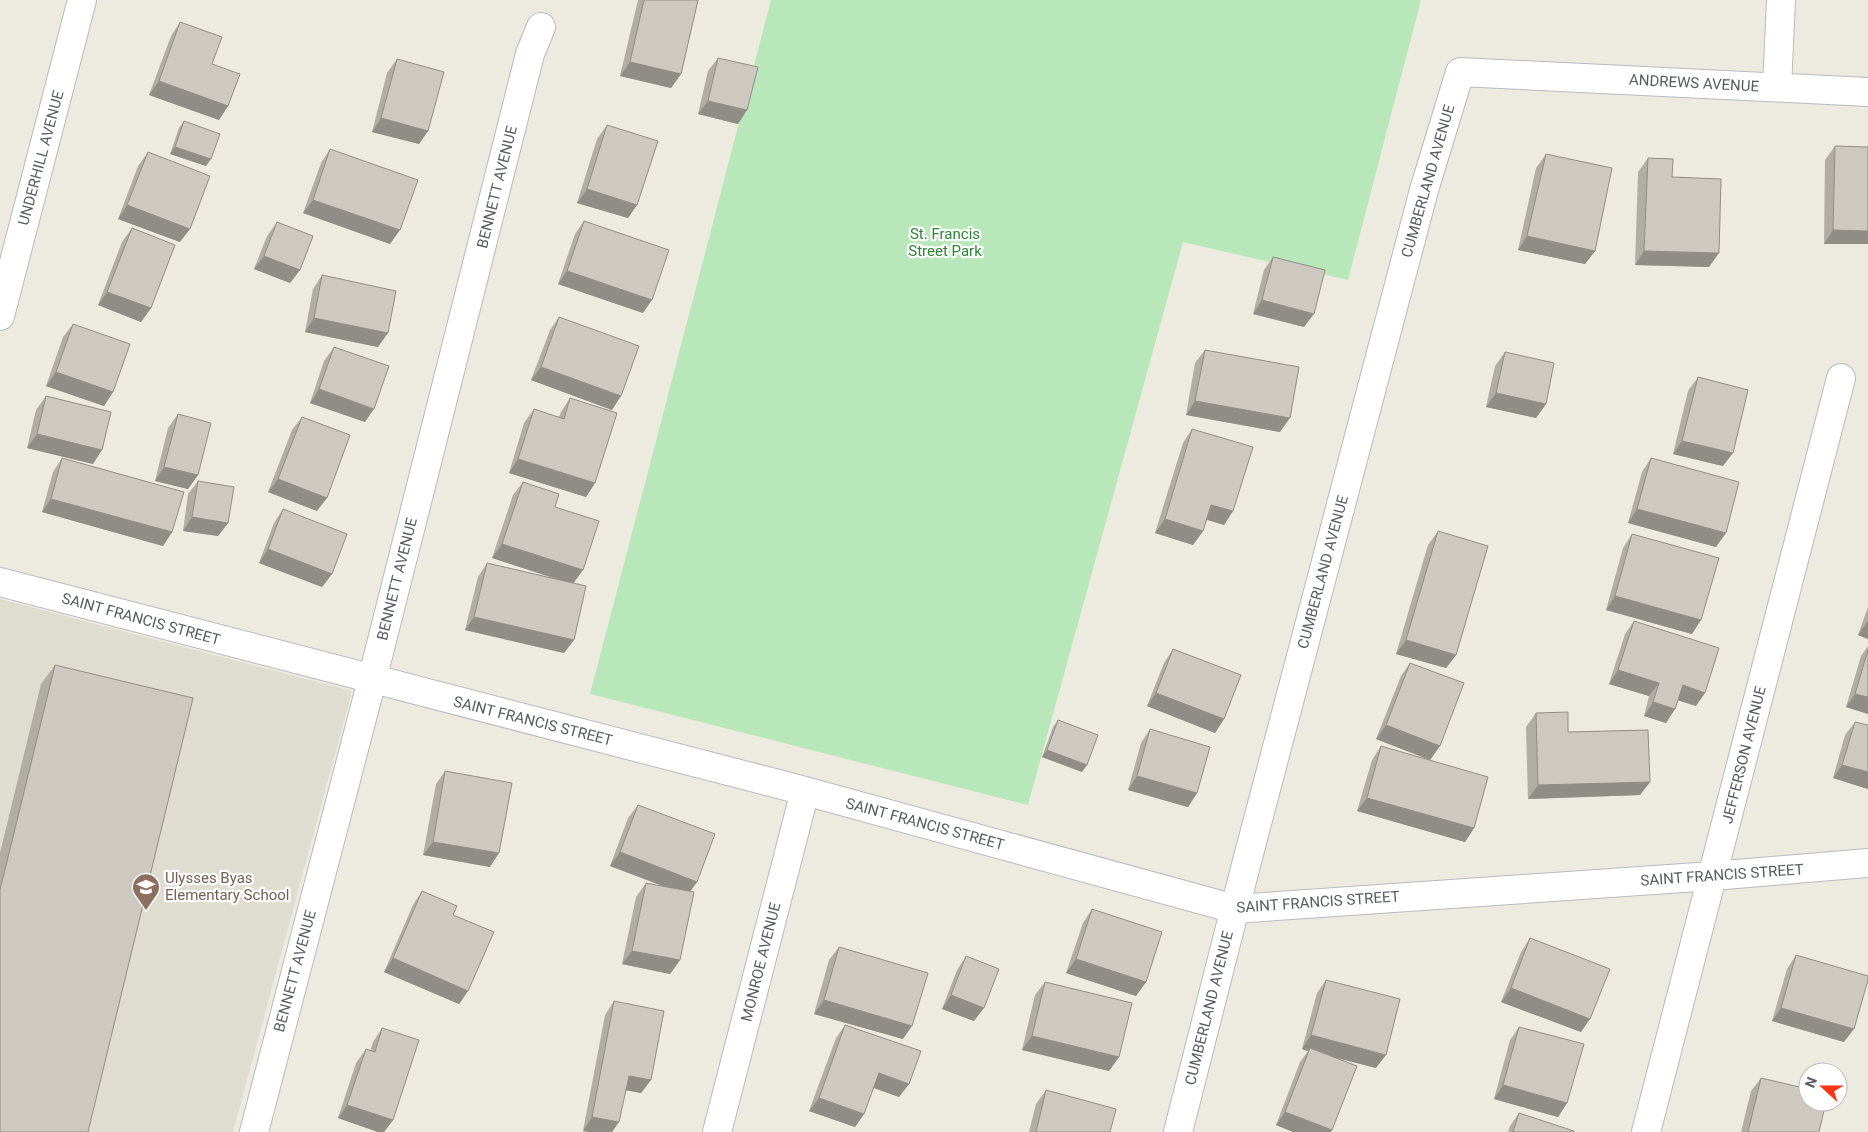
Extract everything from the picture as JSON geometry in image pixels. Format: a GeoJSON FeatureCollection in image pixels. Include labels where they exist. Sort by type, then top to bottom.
{"type":"FeatureCollection","features":[{"type":"Feature","properties":{"kind":"street","name":"UNDERHILL AVENUE"},"geometry":{"type":"LineString","coordinates":[[0,316],[82,0]]}},
{"type":"Feature","properties":{"kind":"street"},"geometry":{"type":"LineString","coordinates":[[1777,87],[1781,0]]}},
{"type":"Feature","properties":{"kind":"street","name":"BENNETT AVENUE"},"geometry":{"type":"LineString","coordinates":[[254,1132],[372,680],[528,64],[541,27]]}},
{"type":"Feature","properties":{"kind":"street","name":"CUMBERLAND AVENUE"},"geometry":{"type":"LineString","coordinates":[[1178,1132],[1421,200],[1460,72],[1519,74]]}},
{"type":"Feature","properties":{"kind":"street","name":"ANDREWS AVENUE"},"geometry":{"type":"LineString","coordinates":[[1519,74],[1868,92]]}},
{"type":"Feature","properties":{"kind":"street","name":"JEFFERSON AVENUE"},"geometry":{"type":"LineString","coordinates":[[1646,1132],[1841,378]]}},
{"type":"Feature","properties":{"kind":"street","name":"SAINT FRANCIS STREET"},"geometry":{"type":"LineString","coordinates":[[0,582],[805,792],[1235,909],[1712,876],[1868,863]]}},
{"type":"Feature","properties":{"kind":"street","name":"MONROE AVENUE"},"geometry":{"type":"LineString","coordinates":[[717,1132],[805,792]]}},
{"type":"Feature","properties":{"kind":"shaded area","name":"Ulysses Byas Elementary School"},"geometry":{"type":"Polygon","coordinates":[[[0,599],[352,691],[233,1132],[0,1132],[0,599]]]}},
{"type":"Feature","properties":{"kind":"green space","name":"St. Francis Street Park"},"geometry":{"type":"Polygon","coordinates":[[[771,0],[1421,0],[1348,280],[1183,242],[1028,805],[590,694],[771,0]]]}},
{"type":"Feature","properties":{"kind":"building"},"geometry":{"type":"Polygon","coordinates":[[[644,0],[698,0],[681,74],[630,62],[644,0]]]}},
{"type":"Feature","properties":{"kind":"building"},"geometry":{"type":"Polygon","coordinates":[[[180,22],[222,37],[212,64],[240,74],[228,106],[159,81],[180,22]]]}},
{"type":"Feature","properties":{"kind":"building"},"geometry":{"type":"Polygon","coordinates":[[[718,58],[758,67],[747,110],[708,101],[718,58]]]}},
{"type":"Feature","properties":{"kind":"building"},"geometry":{"type":"Polygon","coordinates":[[[397,59],[444,72],[428,131],[381,118],[397,59]]]}},
{"type":"Feature","properties":{"kind":"building"},"geometry":{"type":"Polygon","coordinates":[[[184,121],[220,134],[211,159],[175,147],[184,121]]]}},
{"type":"Feature","properties":{"kind":"building"},"geometry":{"type":"Polygon","coordinates":[[[607,125],[658,141],[637,205],[587,189],[607,125]]]}},
{"type":"Feature","properties":{"kind":"building"},"geometry":{"type":"Polygon","coordinates":[[[1835,146],[1868,147],[1868,231],[1833,230],[1835,146]]]}},
{"type":"Feature","properties":{"kind":"building"},"geometry":{"type":"Polygon","coordinates":[[[330,149],[418,180],[400,230],[313,200],[330,149]]]}},
{"type":"Feature","properties":{"kind":"building"},"geometry":{"type":"Polygon","coordinates":[[[148,152],[210,176],[190,229],[127,205],[148,152]]]}},
{"type":"Feature","properties":{"kind":"building"},"geometry":{"type":"Polygon","coordinates":[[[1546,154],[1612,168],[1595,251],[1527,236],[1546,154]]]}},
{"type":"Feature","properties":{"kind":"building"},"geometry":{"type":"Polygon","coordinates":[[[1648,158],[1673,159],[1672,177],[1721,179],[1719,253],[1644,251],[1648,158]]]}},
{"type":"Feature","properties":{"kind":"building"},"geometry":{"type":"Polygon","coordinates":[[[584,221],[669,250],[652,300],[567,271],[584,221]]]}},
{"type":"Feature","properties":{"kind":"building"},"geometry":{"type":"Polygon","coordinates":[[[277,222],[313,236],[300,270],[264,256],[277,222]]]}},
{"type":"Feature","properties":{"kind":"building"},"geometry":{"type":"Polygon","coordinates":[[[132,228],[175,245],[151,308],[107,292],[132,228]]]}},
{"type":"Feature","properties":{"kind":"building"},"geometry":{"type":"Polygon","coordinates":[[[1273,257],[1325,270],[1314,314],[1262,300],[1273,257]]]}},
{"type":"Feature","properties":{"kind":"building"},"geometry":{"type":"Polygon","coordinates":[[[322,275],[396,291],[388,333],[314,318],[322,275]]]}},
{"type":"Feature","properties":{"kind":"building"},"geometry":{"type":"Polygon","coordinates":[[[559,317],[639,346],[621,396],[541,367],[559,317]]]}},
{"type":"Feature","properties":{"kind":"building"},"geometry":{"type":"Polygon","coordinates":[[[73,324],[130,344],[113,392],[56,372],[73,324]]]}},
{"type":"Feature","properties":{"kind":"building"},"geometry":{"type":"Polygon","coordinates":[[[334,347],[389,366],[374,409],[319,389],[334,347]]]}},
{"type":"Feature","properties":{"kind":"building"},"geometry":{"type":"Polygon","coordinates":[[[1205,350],[1299,367],[1290,418],[1195,401],[1205,350]]]}},
{"type":"Feature","properties":{"kind":"building"},"geometry":{"type":"Polygon","coordinates":[[[1505,352],[1554,363],[1546,404],[1496,393],[1505,352]]]}},
{"type":"Feature","properties":{"kind":"building"},"geometry":{"type":"Polygon","coordinates":[[[1698,377],[1748,390],[1733,453],[1682,441],[1698,377]]]}},
{"type":"Feature","properties":{"kind":"building"},"geometry":{"type":"Polygon","coordinates":[[[46,396],[111,412],[102,450],[37,434],[46,396]]]}},
{"type":"Feature","properties":{"kind":"building"},"geometry":{"type":"Polygon","coordinates":[[[570,398],[617,413],[595,483],[518,459],[534,409],[564,419],[570,398]]]}},
{"type":"Feature","properties":{"kind":"building"},"geometry":{"type":"Polygon","coordinates":[[[178,414],[211,423],[198,475],[164,467],[178,414]]]}},
{"type":"Feature","properties":{"kind":"building"},"geometry":{"type":"Polygon","coordinates":[[[302,417],[350,435],[327,498],[278,479],[302,417]]]}},
{"type":"Feature","properties":{"kind":"building"},"geometry":{"type":"Polygon","coordinates":[[[1192,429],[1253,447],[1233,511],[1211,505],[1203,531],[1165,519],[1192,429]]]}},
{"type":"Feature","properties":{"kind":"building"},"geometry":{"type":"Polygon","coordinates":[[[62,458],[184,492],[172,532],[51,499],[62,458]]]}},
{"type":"Feature","properties":{"kind":"building"},"geometry":{"type":"Polygon","coordinates":[[[1651,458],[1739,482],[1726,533],[1637,509],[1651,458]]]}},
{"type":"Feature","properties":{"kind":"building"},"geometry":{"type":"Polygon","coordinates":[[[198,481],[234,487],[228,523],[192,517],[198,481]]]}},
{"type":"Feature","properties":{"kind":"building"},"geometry":{"type":"Polygon","coordinates":[[[523,482],[559,494],[555,507],[599,521],[583,570],[502,544],[523,482]]]}},
{"type":"Feature","properties":{"kind":"building"},"geometry":{"type":"Polygon","coordinates":[[[283,509],[347,534],[332,574],[268,549],[283,509]]]}},
{"type":"Feature","properties":{"kind":"building"},"geometry":{"type":"Polygon","coordinates":[[[1438,531],[1488,546],[1456,655],[1406,640],[1438,531]]]}},
{"type":"Feature","properties":{"kind":"building"},"geometry":{"type":"Polygon","coordinates":[[[1632,534],[1719,558],[1701,620],[1615,596],[1632,534]]]}},
{"type":"Feature","properties":{"kind":"building"},"geometry":{"type":"Polygon","coordinates":[[[487,563],[586,586],[574,640],[474,617],[487,563]]]}},
{"type":"Feature","properties":{"kind":"building"},"geometry":{"type":"Polygon","coordinates":[[[1634,621],[1719,648],[1705,693],[1683,685],[1675,709],[1653,702],[1659,683],[1618,670],[1634,621]]]}},
{"type":"Feature","properties":{"kind":"building"},"geometry":{"type":"Polygon","coordinates":[[[1173,649],[1241,675],[1224,719],[1156,693],[1173,649]]]}},
{"type":"Feature","properties":{"kind":"building"},"geometry":{"type":"Polygon","coordinates":[[[1868,650],[1868,697],[1855,694],[1868,650]]]}},
{"type":"Feature","properties":{"kind":"building"},"geometry":{"type":"Polygon","coordinates":[[[1410,663],[1464,683],[1440,746],[1386,725],[1410,663]]]}},
{"type":"Feature","properties":{"kind":"building"},"geometry":{"type":"Polygon","coordinates":[[[55,665],[193,698],[88,1132],[0,1132],[0,890],[55,665]]]}},
{"type":"Feature","properties":{"kind":"building"},"geometry":{"type":"Polygon","coordinates":[[[1568,712],[1568,732],[1648,730],[1650,782],[1538,785],[1536,713],[1568,712]]]}},
{"type":"Feature","properties":{"kind":"building"},"geometry":{"type":"Polygon","coordinates":[[[1058,720],[1098,735],[1087,765],[1047,750],[1058,720]]]}},
{"type":"Feature","properties":{"kind":"building"},"geometry":{"type":"Polygon","coordinates":[[[1855,722],[1868,725],[1868,772],[1842,765],[1855,722]]]}},
{"type":"Feature","properties":{"kind":"building"},"geometry":{"type":"Polygon","coordinates":[[[1150,729],[1210,747],[1197,793],[1137,776],[1150,729]]]}},
{"type":"Feature","properties":{"kind":"building"},"geometry":{"type":"Polygon","coordinates":[[[1381,746],[1488,777],[1474,828],[1367,798],[1381,746]]]}},
{"type":"Feature","properties":{"kind":"building"},"geometry":{"type":"Polygon","coordinates":[[[445,771],[512,783],[499,853],[433,842],[445,771]]]}},
{"type":"Feature","properties":{"kind":"building"},"geometry":{"type":"Polygon","coordinates":[[[638,805],[715,834],[697,882],[620,852],[638,805]]]}},
{"type":"Feature","properties":{"kind":"building"},"geometry":{"type":"Polygon","coordinates":[[[646,883],[694,892],[680,960],[632,951],[646,883]]]}},
{"type":"Feature","properties":{"kind":"building"},"geometry":{"type":"Polygon","coordinates":[[[422,891],[457,906],[453,915],[494,932],[468,991],[393,958],[422,891]]]}},
{"type":"Feature","properties":{"kind":"building"},"geometry":{"type":"Polygon","coordinates":[[[1092,909],[1162,932],[1146,982],[1076,959],[1092,909]]]}},
{"type":"Feature","properties":{"kind":"building"},"geometry":{"type":"Polygon","coordinates":[[[1530,938],[1610,969],[1590,1019],[1511,988],[1530,938]]]}},
{"type":"Feature","properties":{"kind":"building"},"geometry":{"type":"Polygon","coordinates":[[[839,947],[928,973],[912,1026],[824,1000],[839,947]]]}},
{"type":"Feature","properties":{"kind":"building"},"geometry":{"type":"Polygon","coordinates":[[[1796,955],[1868,976],[1854,1029],[1781,1008],[1796,955]]]}},
{"type":"Feature","properties":{"kind":"building"},"geometry":{"type":"Polygon","coordinates":[[[966,956],[999,969],[984,1008],[951,995],[966,956]]]}},
{"type":"Feature","properties":{"kind":"building"},"geometry":{"type":"Polygon","coordinates":[[[1326,980],[1400,999],[1386,1055],[1311,1035],[1326,980]]]}},
{"type":"Feature","properties":{"kind":"building"},"geometry":{"type":"Polygon","coordinates":[[[1045,982],[1132,1003],[1119,1057],[1032,1036],[1045,982]]]}},
{"type":"Feature","properties":{"kind":"building"},"geometry":{"type":"Polygon","coordinates":[[[614,1001],[664,1011],[651,1080],[629,1076],[619,1122],[592,1117],[614,1001]]]}},
{"type":"Feature","properties":{"kind":"building"},"geometry":{"type":"Polygon","coordinates":[[[845,1025],[921,1051],[909,1084],[879,1073],[864,1114],[819,1098],[845,1025]]]}},
{"type":"Feature","properties":{"kind":"building"},"geometry":{"type":"Polygon","coordinates":[[[1519,1027],[1584,1044],[1567,1103],[1503,1085],[1519,1027]]]}},
{"type":"Feature","properties":{"kind":"building"},"geometry":{"type":"Polygon","coordinates":[[[382,1028],[419,1040],[393,1120],[347,1105],[366,1049],[375,1052],[382,1028]]]}},
{"type":"Feature","properties":{"kind":"building"},"geometry":{"type":"Polygon","coordinates":[[[1310,1048],[1357,1066],[1332,1130],[1285,1112],[1310,1048]]]}},
{"type":"Feature","properties":{"kind":"building"},"geometry":{"type":"Polygon","coordinates":[[[1761,1078],[1798,1087],[1798,1112],[1824,1112],[1819,1132],[1748,1132],[1761,1078]]]}},
{"type":"Feature","properties":{"kind":"building"},"geometry":{"type":"Polygon","coordinates":[[[1046,1090],[1116,1109],[1110,1132],[1036,1132],[1046,1090]]]}},
{"type":"Feature","properties":{"kind":"building"},"geometry":{"type":"Polygon","coordinates":[[[1519,1113],[1574,1131],[1574,1132],[1513,1132],[1519,1113]]]}},
{"type":"Feature","properties":{"kind":"place","name":"Ulysses Byas Elementary School"},"geometry":{"type":"Point","coordinates":[146,911]}}]}
